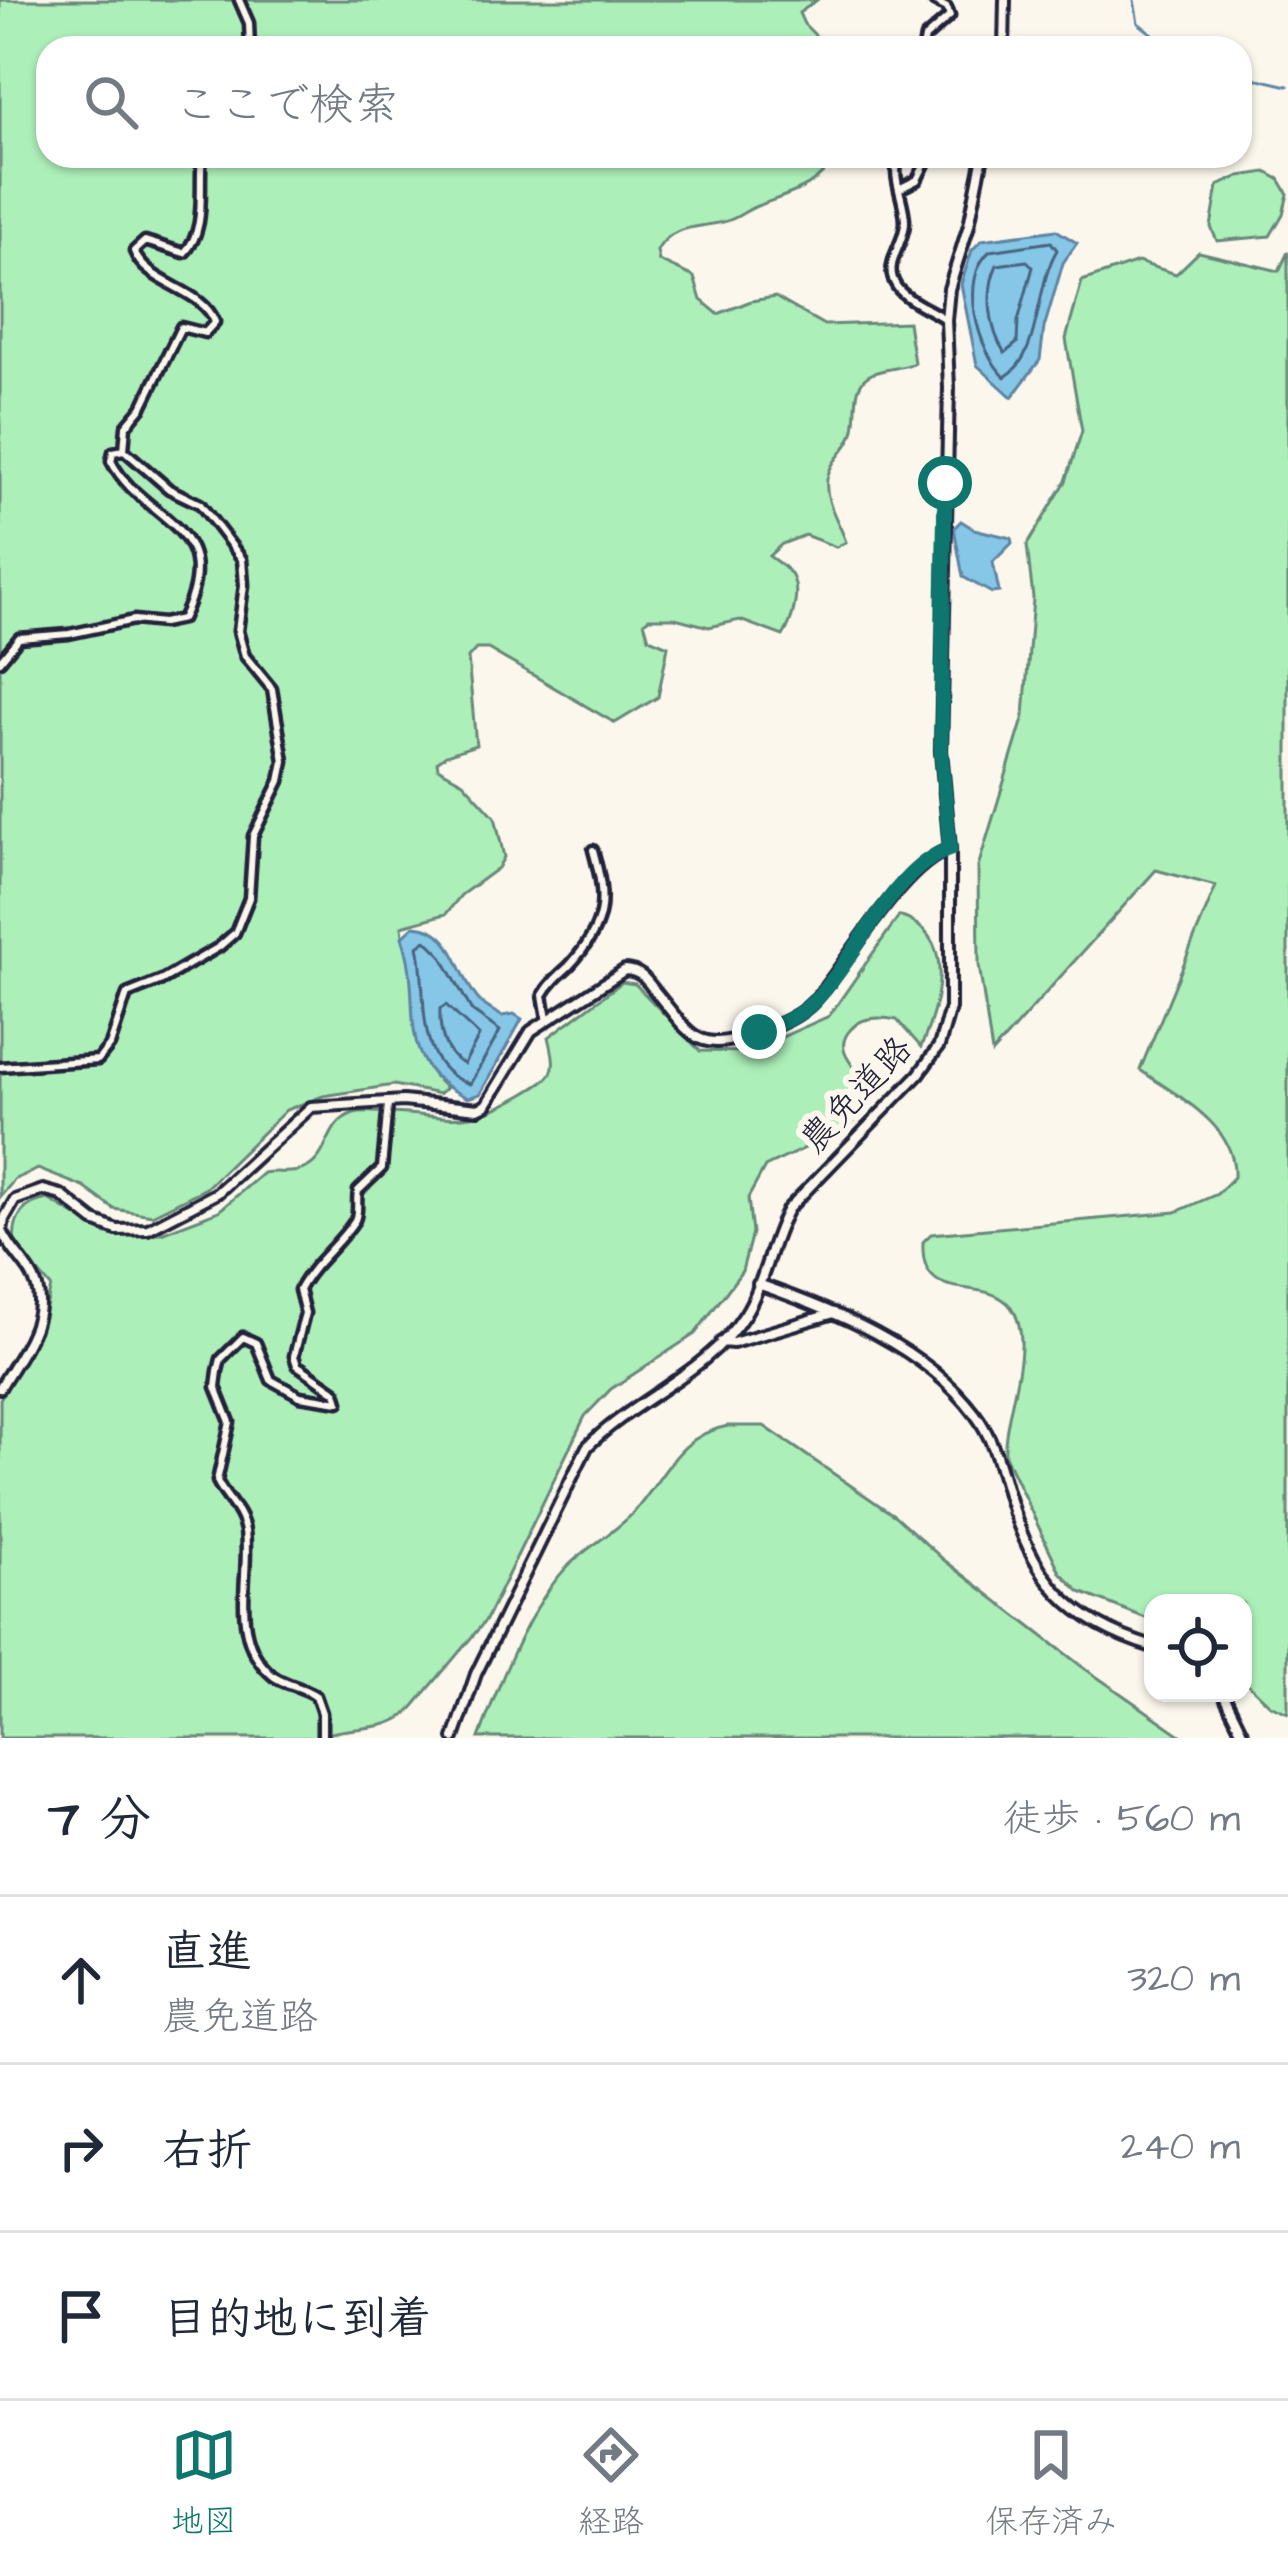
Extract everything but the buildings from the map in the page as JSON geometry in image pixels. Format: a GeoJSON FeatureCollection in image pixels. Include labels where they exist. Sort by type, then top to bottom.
{"type":"FeatureCollection","features":[{"type":"Feature","properties":{"kind":"street"},"geometry":{"type":"LineString","coordinates":[[239,0],[250,36]]}},
{"type":"Feature","properties":{"kind":"street"},"geometry":{"type":"LineString","coordinates":[[927,36],[950,16],[947,8],[932,0]]}},
{"type":"Feature","properties":{"kind":"street"},"geometry":{"type":"LineString","coordinates":[[1004,36],[1005,0]]}},
{"type":"Feature","properties":{"kind":"street"},"geometry":{"type":"LineString","coordinates":[[124,449],[126,427],[142,407],[181,327],[205,333],[215,322],[207,308],[142,265],[134,250],[145,242],[184,253],[190,247],[198,231],[201,168]]}},
{"type":"Feature","properties":{"kind":"street"},"geometry":{"type":"LineString","coordinates":[[896,168],[905,222],[891,264],[892,276],[906,296],[946,320]]}},
{"type":"Feature","properties":{"kind":"street"},"geometry":{"type":"LineString","coordinates":[[901,188],[917,181],[926,168]]}},
{"type":"Feature","properties":{"kind":"street","name":"農免道路"},"geometry":{"type":"LineString","coordinates":[[454,1738],[476,1674],[586,1447],[611,1422],[689,1373],[746,1313],[774,1234],[788,1209],[919,1074],[939,1046],[950,1008],[950,849],[941,752],[949,388],[946,320],[949,289],[981,168]]}},
{"type":"Feature","properties":{"kind":"street"},"geometry":{"type":"LineString","coordinates":[[0,661],[19,638],[69,634],[134,620],[182,620],[193,585],[194,558],[188,538],[119,476],[111,461],[113,452],[124,449]]}},
{"type":"Feature","properties":{"kind":"street"},"geometry":{"type":"LineString","coordinates":[[0,1066],[98,1060],[110,1045],[127,994],[162,980],[235,933],[249,898],[254,836],[280,781],[282,739],[272,689],[244,656],[238,632],[242,559],[200,504],[169,489],[124,449]]}},
{"type":"Feature","properties":{"kind":"street"},"geometry":{"type":"LineString","coordinates":[[0,1388],[40,1310],[36,1282],[2,1232],[15,1200],[44,1190],[117,1230],[148,1229],[217,1193],[301,1112],[327,1104],[415,1101],[478,1109],[486,1105],[524,1039],[547,1018],[626,970],[642,975],[691,1035],[703,1042],[737,1040],[774,1027],[809,1006],[908,879],[950,849]]}},
{"type":"Feature","properties":{"kind":"street"},"geometry":{"type":"LineString","coordinates":[[547,1018],[543,995],[584,948],[604,909],[592,850]]}},
{"type":"Feature","properties":{"kind":"street"},"geometry":{"type":"LineString","coordinates":[[322,1738],[316,1696],[273,1675],[258,1656],[249,1631],[241,1594],[245,1529],[217,1481],[230,1422],[216,1387],[221,1359],[242,1337],[250,1338],[272,1380],[300,1396],[339,1402],[335,1393],[297,1365],[294,1356],[305,1313],[299,1290],[357,1217],[358,1191],[382,1168],[388,1103]]}},
{"type":"Feature","properties":{"kind":"street"},"geometry":{"type":"LineString","coordinates":[[758,1284],[834,1313],[884,1340],[958,1392],[989,1434],[1024,1546],[1037,1570],[1098,1625],[1144,1644]]}},
{"type":"Feature","properties":{"kind":"street"},"geometry":{"type":"LineString","coordinates":[[720,1342],[733,1343],[834,1313]]}},
{"type":"Feature","properties":{"kind":"street"},"geometry":{"type":"LineString","coordinates":[[1227,1702],[1245,1738]]}},
{"type":"Feature","properties":{"kind":"green space"},"geometry":{"type":"Polygon","coordinates":[[[0,0],[817,0],[799,13],[816,36],[36,36],[36,168],[827,168],[801,189],[728,221],[670,236],[657,251],[659,261],[694,277],[701,300],[718,314],[775,297],[824,325],[908,322],[914,363],[873,373],[859,388],[854,430],[827,479],[830,504],[846,542],[836,547],[805,535],[782,544],[769,556],[788,570],[795,583],[794,607],[783,636],[740,620],[709,627],[675,618],[649,618],[644,622],[649,638],[668,646],[658,697],[615,723],[488,649],[476,649],[468,658],[476,745],[446,755],[437,762],[438,768],[463,782],[495,817],[504,857],[498,868],[461,895],[446,914],[402,926],[422,1053],[446,1088],[439,1094],[394,1085],[323,1096],[286,1110],[206,1188],[152,1215],[114,1209],[84,1187],[38,1169],[15,1179],[0,1197],[0,0]]]}},
{"type":"Feature","properties":{"kind":"green space"},"geometry":{"type":"Polygon","coordinates":[[[1266,172],[1279,179],[1288,194],[1270,236],[1217,241],[1211,227],[1218,186],[1266,172]]]}},
{"type":"Feature","properties":{"kind":"green space"},"geometry":{"type":"Polygon","coordinates":[[[1199,252],[1279,271],[1288,252],[1288,1713],[1270,1705],[1252,1688],[1252,1594],[1144,1594],[1144,1617],[1080,1592],[1060,1572],[1005,1456],[1020,1359],[1018,1322],[999,1297],[942,1283],[932,1276],[923,1242],[931,1234],[1176,1212],[1217,1194],[1234,1177],[1226,1142],[1215,1127],[1140,1070],[1216,886],[1156,870],[992,1053],[979,965],[978,867],[1024,716],[1033,598],[1027,545],[1066,481],[1082,431],[1066,339],[1082,281],[1138,262],[1176,274],[1199,252]]]}},
{"type":"Feature","properties":{"kind":"green space"},"geometry":{"type":"Polygon","coordinates":[[[899,916],[918,925],[937,954],[938,992],[921,1047],[897,1020],[866,1020],[851,1029],[845,1038],[846,1055],[872,1097],[850,1127],[765,1167],[748,1198],[752,1233],[742,1271],[695,1334],[611,1389],[585,1416],[486,1620],[410,1711],[389,1723],[318,1738],[0,1738],[0,1399],[40,1332],[51,1287],[15,1245],[15,1228],[25,1209],[48,1199],[106,1234],[161,1233],[219,1211],[263,1173],[308,1167],[338,1123],[354,1113],[459,1117],[488,1112],[548,1078],[553,1066],[549,1037],[622,982],[635,984],[700,1051],[748,1052],[829,1016],[899,916]]]}},
{"type":"Feature","properties":{"kind":"green space"},"geometry":{"type":"Polygon","coordinates":[[[728,1426],[764,1426],[895,1516],[1084,1668],[1185,1738],[479,1738],[517,1646],[555,1581],[635,1511],[685,1447],[728,1426]]]}},
{"type":"Feature","properties":{"kind":"water"},"geometry":{"type":"Polygon","coordinates":[[[1056,230],[1077,243],[1063,263],[1040,360],[1012,397],[977,365],[961,284],[972,250],[982,240],[1056,230]]]}},
{"type":"Feature","properties":{"kind":"water"},"geometry":{"type":"Polygon","coordinates":[[[961,521],[1011,538],[1012,543],[993,562],[999,592],[992,593],[963,577],[954,528],[961,521]]]}},
{"type":"Feature","properties":{"kind":"water"},"geometry":{"type":"Polygon","coordinates":[[[414,926],[438,934],[446,943],[483,1004],[502,1016],[514,1014],[522,1019],[480,1094],[468,1098],[443,1083],[418,1049],[402,937],[414,926]]]}},
{"type":"Feature","properties":{"kind":"waterway"},"geometry":{"type":"LineString","coordinates":[[1134,0],[1138,23],[1155,36]]}},
{"type":"Feature","properties":{"kind":"waterway"},"geometry":{"type":"LineString","coordinates":[[1252,78],[1288,86]]}},
{"type":"Feature","properties":{"kind":"route"},"geometry":{"type":"LineString","coordinates":[[759,1032],[809,1006],[908,879],[950,849],[941,752],[945,483]]}}]}
